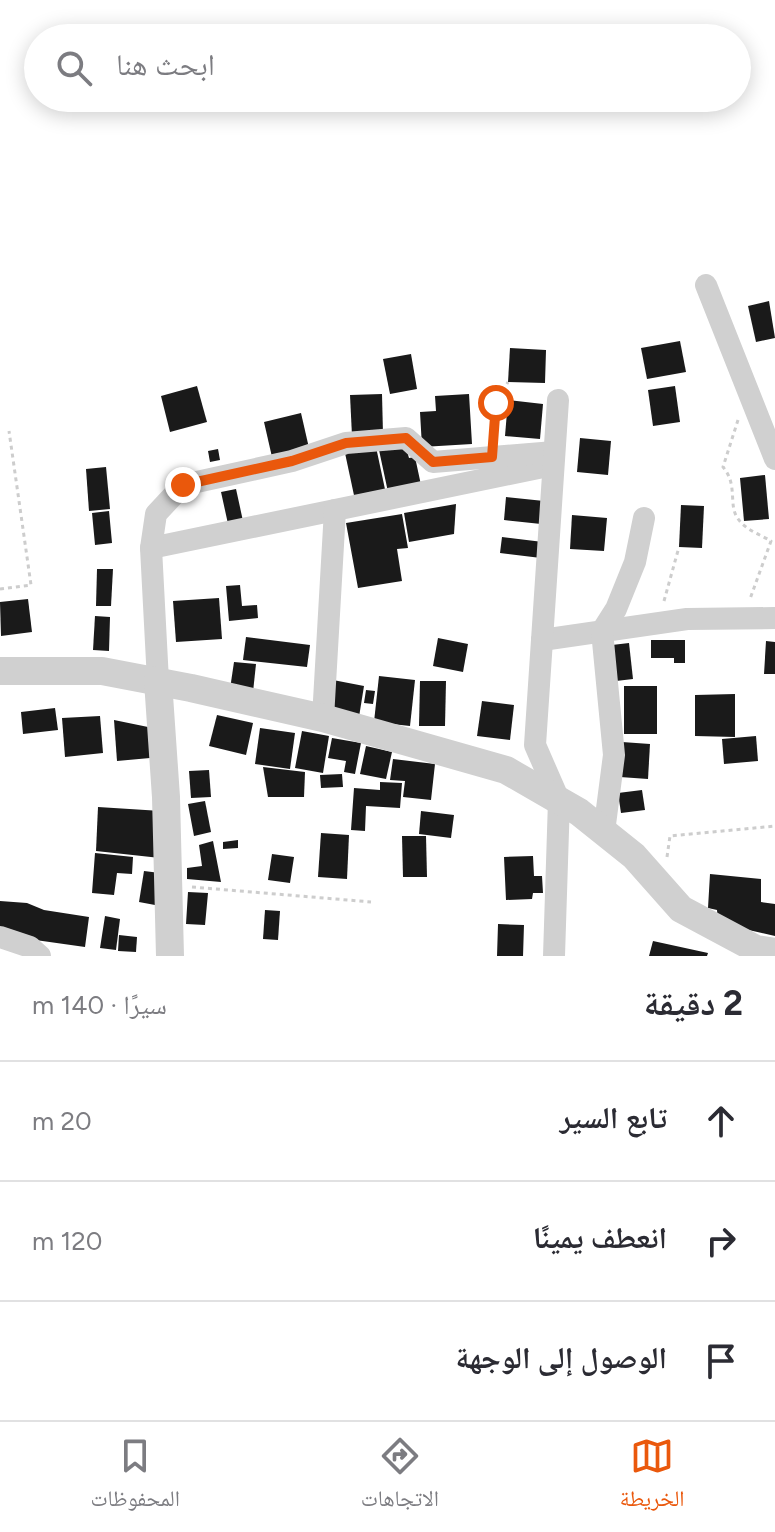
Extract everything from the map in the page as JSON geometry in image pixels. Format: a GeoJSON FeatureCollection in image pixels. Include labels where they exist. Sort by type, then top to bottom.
{"type":"FeatureCollection","features":[{"type":"Feature","properties":{"kind":"street"},"geometry":{"type":"LineString","coordinates":[[706,285],[775,459]]}},
{"type":"Feature","properties":{"kind":"street"},"geometry":{"type":"LineString","coordinates":[[554,956],[559,800],[535,745],[558,400]]}},
{"type":"Feature","properties":{"kind":"street"},"geometry":{"type":"LineString","coordinates":[[170,956],[151,548],[156,514],[183,485],[292,461],[346,443],[406,438],[433,462],[492,457],[554,458]]}},
{"type":"Feature","properties":{"kind":"street"},"geometry":{"type":"LineString","coordinates":[[151,548],[335,510],[554,458]]}},
{"type":"Feature","properties":{"kind":"street"},"geometry":{"type":"LineString","coordinates":[[323,718],[335,510]]}},
{"type":"Feature","properties":{"kind":"street"},"geometry":{"type":"LineString","coordinates":[[604,832],[614,755],[602,631],[616,609],[635,562],[644,518]]}},
{"type":"Feature","properties":{"kind":"street"},"geometry":{"type":"LineString","coordinates":[[542,640],[687,619],[775,618]]}},
{"type":"Feature","properties":{"kind":"street"},"geometry":{"type":"LineString","coordinates":[[0,671],[102,671],[158,681],[323,718],[506,770],[559,800],[604,832],[634,856],[681,909],[756,949],[775,952]]}},
{"type":"Feature","properties":{"kind":"street"},"geometry":{"type":"LineString","coordinates":[[0,937],[30,947],[40,956]]}},
{"type":"Feature","properties":{"kind":"path"},"geometry":{"type":"LineString","coordinates":[[492,457],[496,403],[508,382]]}},
{"type":"Feature","properties":{"kind":"path"},"geometry":{"type":"LineString","coordinates":[[748,391],[723,467],[733,479],[735,516],[771,541],[749,598],[751,619]]}},
{"type":"Feature","properties":{"kind":"path"},"geometry":{"type":"LineString","coordinates":[[0,589],[31,585],[9,431]]}},
{"type":"Feature","properties":{"kind":"path"},"geometry":{"type":"LineString","coordinates":[[663,605],[679,547]]}},
{"type":"Feature","properties":{"kind":"path"},"geometry":{"type":"LineString","coordinates":[[663,888],[670,836],[775,826]]}},
{"type":"Feature","properties":{"kind":"path"},"geometry":{"type":"LineString","coordinates":[[169,885],[371,902]]}},
{"type":"Feature","properties":{"kind":"building"},"geometry":{"type":"Polygon","coordinates":[[[769,301],[775,338],[756,342],[748,306],[769,301]]]}},
{"type":"Feature","properties":{"kind":"building"},"geometry":{"type":"Polygon","coordinates":[[[680,341],[686,372],[647,379],[641,348],[680,341]]]}},
{"type":"Feature","properties":{"kind":"building"},"geometry":{"type":"Polygon","coordinates":[[[510,348],[546,350],[545,383],[508,382],[510,348]]]}},
{"type":"Feature","properties":{"kind":"building"},"geometry":{"type":"Polygon","coordinates":[[[411,354],[417,389],[390,394],[383,359],[411,354]]]}},
{"type":"Feature","properties":{"kind":"building"},"geometry":{"type":"Polygon","coordinates":[[[197,386],[207,422],[170,432],[161,396],[197,386]]]}},
{"type":"Feature","properties":{"kind":"building"},"geometry":{"type":"Polygon","coordinates":[[[675,386],[680,422],[653,426],[648,390],[675,386]]]}},
{"type":"Feature","properties":{"kind":"building"},"geometry":{"type":"Polygon","coordinates":[[[382,394],[383,434],[352,436],[350,395],[382,394]]]}},
{"type":"Feature","properties":{"kind":"building"},"geometry":{"type":"Polygon","coordinates":[[[469,394],[472,444],[422,447],[420,412],[436,411],[435,396],[469,394]]]}},
{"type":"Feature","properties":{"kind":"building"},"geometry":{"type":"Polygon","coordinates":[[[508,400],[543,404],[540,439],[505,436],[508,400]]]}},
{"type":"Feature","properties":{"kind":"building"},"geometry":{"type":"Polygon","coordinates":[[[301,413],[309,448],[272,457],[264,422],[301,413]]]}},
{"type":"Feature","properties":{"kind":"building"},"geometry":{"type":"Polygon","coordinates":[[[580,438],[611,441],[608,475],[577,472],[580,438]]]}},
{"type":"Feature","properties":{"kind":"building"},"geometry":{"type":"Polygon","coordinates":[[[405,444],[409,458],[415,457],[421,485],[388,492],[379,450],[405,444]]]}},
{"type":"Feature","properties":{"kind":"building"},"geometry":{"type":"Polygon","coordinates":[[[376,447],[386,494],[355,500],[345,453],[376,447]]]}},
{"type":"Feature","properties":{"kind":"building"},"geometry":{"type":"Polygon","coordinates":[[[218,449],[220,460],[210,462],[208,451],[218,449]]]}},
{"type":"Feature","properties":{"kind":"building"},"geometry":{"type":"Polygon","coordinates":[[[106,467],[110,509],[89,511],[86,469],[106,467]]]}},
{"type":"Feature","properties":{"kind":"building"},"geometry":{"type":"Polygon","coordinates":[[[765,475],[769,519],[744,521],[740,478],[765,475]]]}},
{"type":"Feature","properties":{"kind":"building"},"geometry":{"type":"Polygon","coordinates":[[[236,489],[243,521],[228,524],[221,492],[236,489]]]}},
{"type":"Feature","properties":{"kind":"building"},"geometry":{"type":"Polygon","coordinates":[[[506,497],[544,501],[541,524],[504,520],[506,497]]]}},
{"type":"Feature","properties":{"kind":"building"},"geometry":{"type":"Polygon","coordinates":[[[456,504],[454,534],[409,542],[404,513],[456,504]]]}},
{"type":"Feature","properties":{"kind":"building"},"geometry":{"type":"Polygon","coordinates":[[[681,505],[704,506],[702,548],[679,547],[681,505]]]}},
{"type":"Feature","properties":{"kind":"building"},"geometry":{"type":"Polygon","coordinates":[[[109,511],[112,543],[95,545],[92,513],[109,511]]]}},
{"type":"Feature","properties":{"kind":"building"},"geometry":{"type":"Polygon","coordinates":[[[402,514],[408,548],[397,549],[402,581],[358,588],[346,523],[402,514]]]}},
{"type":"Feature","properties":{"kind":"building"},"geometry":{"type":"Polygon","coordinates":[[[572,515],[607,518],[604,551],[570,549],[572,515]]]}},
{"type":"Feature","properties":{"kind":"building"},"geometry":{"type":"Polygon","coordinates":[[[502,537],[543,542],[541,558],[500,553],[502,537]]]}},
{"type":"Feature","properties":{"kind":"building"},"geometry":{"type":"Polygon","coordinates":[[[97,569],[113,569],[111,606],[96,606],[97,569]]]}},
{"type":"Feature","properties":{"kind":"building"},"geometry":{"type":"Polygon","coordinates":[[[240,585],[242,606],[257,605],[258,618],[229,621],[226,586],[240,585]]]}},
{"type":"Feature","properties":{"kind":"building"},"geometry":{"type":"Polygon","coordinates":[[[219,598],[222,639],[176,642],[173,601],[219,598]]]}},
{"type":"Feature","properties":{"kind":"building"},"geometry":{"type":"Polygon","coordinates":[[[28,599],[32,632],[1,636],[0,602],[28,599]]]}},
{"type":"Feature","properties":{"kind":"building"},"geometry":{"type":"Polygon","coordinates":[[[95,616],[110,617],[109,651],[93,650],[95,616]]]}},
{"type":"Feature","properties":{"kind":"building"},"geometry":{"type":"Polygon","coordinates":[[[246,637],[310,645],[307,667],[243,660],[246,637]]]}},
{"type":"Feature","properties":{"kind":"building"},"geometry":{"type":"Polygon","coordinates":[[[438,638],[468,644],[463,672],[433,666],[438,638]]]}},
{"type":"Feature","properties":{"kind":"building"},"geometry":{"type":"Polygon","coordinates":[[[651,640],[685,640],[685,663],[674,663],[674,658],[651,658],[651,640]]]}},
{"type":"Feature","properties":{"kind":"building"},"geometry":{"type":"Polygon","coordinates":[[[766,641],[775,642],[775,674],[764,674],[766,641]]]}},
{"type":"Feature","properties":{"kind":"building"},"geometry":{"type":"Polygon","coordinates":[[[629,643],[633,679],[616,681],[612,645],[629,643]]]}},
{"type":"Feature","properties":{"kind":"building"},"geometry":{"type":"Polygon","coordinates":[[[234,662],[256,664],[253,692],[230,689],[234,662]]]}},
{"type":"Feature","properties":{"kind":"building"},"geometry":{"type":"Polygon","coordinates":[[[379,676],[415,680],[410,726],[374,722],[379,676]]]}},
{"type":"Feature","properties":{"kind":"building"},"geometry":{"type":"Polygon","coordinates":[[[333,680],[364,686],[359,717],[328,712],[333,680]]]}},
{"type":"Feature","properties":{"kind":"building"},"geometry":{"type":"Polygon","coordinates":[[[420,681],[446,681],[445,726],[419,726],[420,681]]]}},
{"type":"Feature","properties":{"kind":"building"},"geometry":{"type":"Polygon","coordinates":[[[624,686],[657,686],[657,734],[624,734],[624,686]]]}},
{"type":"Feature","properties":{"kind":"building"},"geometry":{"type":"Polygon","coordinates":[[[366,690],[375,691],[373,704],[364,703],[366,690]]]}},
{"type":"Feature","properties":{"kind":"building"},"geometry":{"type":"Polygon","coordinates":[[[735,694],[735,737],[695,736],[695,695],[735,694]]]}},
{"type":"Feature","properties":{"kind":"building"},"geometry":{"type":"Polygon","coordinates":[[[482,701],[514,705],[510,740],[477,736],[482,701]]]}},
{"type":"Feature","properties":{"kind":"building"},"geometry":{"type":"Polygon","coordinates":[[[55,708],[58,730],[23,734],[21,712],[55,708]]]}},
{"type":"Feature","properties":{"kind":"building"},"geometry":{"type":"Polygon","coordinates":[[[217,715],[253,723],[246,755],[209,746],[217,715]]]}},
{"type":"Feature","properties":{"kind":"building"},"geometry":{"type":"Polygon","coordinates":[[[100,716],[103,753],[65,757],[62,718],[100,716]]]}},
{"type":"Feature","properties":{"kind":"building"},"geometry":{"type":"Polygon","coordinates":[[[114,720],[148,727],[150,758],[117,761],[114,720]]]}},
{"type":"Feature","properties":{"kind":"building"},"geometry":{"type":"Polygon","coordinates":[[[260,728],[295,733],[290,769],[255,764],[260,728]]]}},
{"type":"Feature","properties":{"kind":"building"},"geometry":{"type":"Polygon","coordinates":[[[302,731],[329,736],[323,773],[295,768],[302,731]]]}},
{"type":"Feature","properties":{"kind":"building"},"geometry":{"type":"Polygon","coordinates":[[[756,736],[758,761],[724,764],[722,739],[756,736]]]}},
{"type":"Feature","properties":{"kind":"building"},"geometry":{"type":"Polygon","coordinates":[[[332,738],[361,743],[355,774],[344,772],[346,761],[328,758],[332,738]]]}},
{"type":"Feature","properties":{"kind":"building"},"geometry":{"type":"Polygon","coordinates":[[[622,742],[650,744],[648,779],[620,777],[622,742]]]}},
{"type":"Feature","properties":{"kind":"building"},"geometry":{"type":"Polygon","coordinates":[[[366,746],[392,752],[386,779],[360,774],[366,746]]]}},
{"type":"Feature","properties":{"kind":"building"},"geometry":{"type":"Polygon","coordinates":[[[393,759],[435,764],[431,800],[403,797],[405,781],[390,780],[393,759]]]}},
{"type":"Feature","properties":{"kind":"building"},"geometry":{"type":"Polygon","coordinates":[[[263,767],[305,772],[304,797],[268,797],[263,767]]]}},
{"type":"Feature","properties":{"kind":"building"},"geometry":{"type":"Polygon","coordinates":[[[209,770],[211,797],[191,798],[189,771],[209,770]]]}},
{"type":"Feature","properties":{"kind":"building"},"geometry":{"type":"Polygon","coordinates":[[[342,774],[343,787],[321,788],[320,775],[342,774]]]}},
{"type":"Feature","properties":{"kind":"building"},"geometry":{"type":"Polygon","coordinates":[[[380,782],[402,783],[400,808],[366,806],[365,831],[351,830],[354,788],[380,790],[380,782]]]}},
{"type":"Feature","properties":{"kind":"building"},"geometry":{"type":"Polygon","coordinates":[[[642,790],[645,810],[621,813],[618,793],[642,790]]]}},
{"type":"Feature","properties":{"kind":"building"},"geometry":{"type":"Polygon","coordinates":[[[205,801],[211,832],[194,836],[188,804],[205,801]]]}},
{"type":"Feature","properties":{"kind":"building"},"geometry":{"type":"Polygon","coordinates":[[[98,807],[161,811],[160,858],[96,851],[98,807]]]}},
{"type":"Feature","properties":{"kind":"building"},"geometry":{"type":"Polygon","coordinates":[[[421,811],[454,815],[451,838],[419,834],[421,811]]]}},
{"type":"Feature","properties":{"kind":"building"},"geometry":{"type":"Polygon","coordinates":[[[321,833],[349,835],[347,879],[318,877],[321,833]]]}},
{"type":"Feature","properties":{"kind":"building"},"geometry":{"type":"Polygon","coordinates":[[[402,836],[426,836],[427,877],[403,877],[402,836]]]}},
{"type":"Feature","properties":{"kind":"building"},"geometry":{"type":"Polygon","coordinates":[[[238,840],[238,848],[223,849],[223,842],[238,840]]]}},
{"type":"Feature","properties":{"kind":"building"},"geometry":{"type":"Polygon","coordinates":[[[213,841],[221,882],[187,879],[187,868],[202,866],[199,845],[213,841]]]}},
{"type":"Feature","properties":{"kind":"building"},"geometry":{"type":"Polygon","coordinates":[[[95,853],[133,857],[132,874],[117,873],[114,895],[92,893],[95,853]]]}},
{"type":"Feature","properties":{"kind":"building"},"geometry":{"type":"Polygon","coordinates":[[[272,854],[294,857],[290,883],[268,880],[272,854]]]}},
{"type":"Feature","properties":{"kind":"building"},"geometry":{"type":"Polygon","coordinates":[[[533,856],[534,876],[542,876],[543,893],[533,893],[532,899],[506,900],[504,857],[533,856]]]}},
{"type":"Feature","properties":{"kind":"building"},"geometry":{"type":"Polygon","coordinates":[[[144,871],[160,873],[155,905],[139,902],[144,871]]]}},
{"type":"Feature","properties":{"kind":"building"},"geometry":{"type":"Polygon","coordinates":[[[710,874],[761,879],[761,902],[775,904],[775,936],[718,923],[717,910],[708,908],[710,874]]]}},
{"type":"Feature","properties":{"kind":"building"},"geometry":{"type":"Polygon","coordinates":[[[188,892],[208,893],[205,925],[186,924],[188,892]]]}},
{"type":"Feature","properties":{"kind":"building"},"geometry":{"type":"Polygon","coordinates":[[[0,901],[27,903],[44,910],[89,917],[85,947],[0,935],[0,901]]]}},
{"type":"Feature","properties":{"kind":"building"},"geometry":{"type":"Polygon","coordinates":[[[265,910],[280,911],[278,940],[263,939],[265,910]]]}},
{"type":"Feature","properties":{"kind":"building"},"geometry":{"type":"Polygon","coordinates":[[[105,916],[120,919],[116,950],[100,948],[105,916]]]}},
{"type":"Feature","properties":{"kind":"building"},"geometry":{"type":"Polygon","coordinates":[[[498,924],[524,925],[523,956],[497,956],[498,924]]]}},
{"type":"Feature","properties":{"kind":"building"},"geometry":{"type":"Polygon","coordinates":[[[119,935],[137,937],[136,952],[118,951],[119,935]]]}},
{"type":"Feature","properties":{"kind":"building"},"geometry":{"type":"Polygon","coordinates":[[[653,941],[708,953],[707,956],[649,956],[653,941]]]}},
{"type":"Feature","properties":{"kind":"route"},"geometry":{"type":"LineString","coordinates":[[183,485],[292,461],[346,443],[406,438],[433,462],[492,457],[496,403]]}}]}
